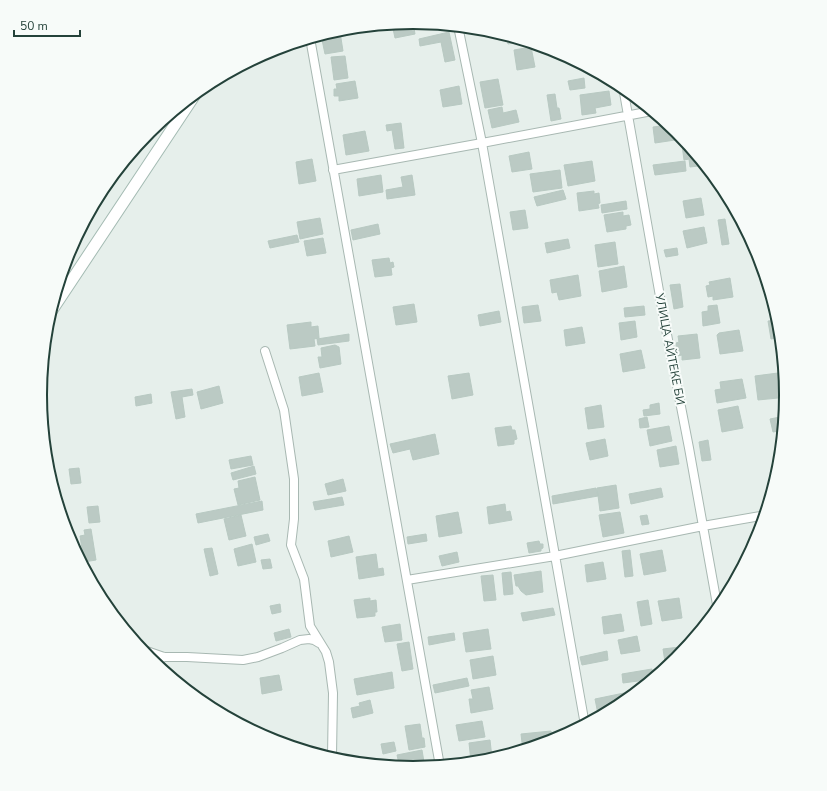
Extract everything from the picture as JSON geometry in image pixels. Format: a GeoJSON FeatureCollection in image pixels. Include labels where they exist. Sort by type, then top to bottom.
{"type":"FeatureCollection","features":[{"type":"Feature","properties":{"kind":"main road"},"geometry":{"type":"LineString","coordinates":[[60,298],[186,109]]}},
{"type":"Feature","properties":{"kind":"street"},"geometry":{"type":"LineString","coordinates":[[459,32],[482,143],[584,720]]}},
{"type":"Feature","properties":{"kind":"street"},"geometry":{"type":"LineString","coordinates":[[311,43],[438,761]]}},
{"type":"Feature","properties":{"kind":"street","name":"УЛИЦА АЙТЕКЕ БИ"},"geometry":{"type":"LineString","coordinates":[[625,96],[662,312],[689,448],[716,601]]}},
{"type":"Feature","properties":{"kind":"street"},"geometry":{"type":"LineString","coordinates":[[334,170],[646,112]]}},
{"type":"Feature","properties":{"kind":"street"},"geometry":{"type":"LineString","coordinates":[[265,351],[284,410],[294,479],[294,519],[291,545],[304,579],[310,626],[326,652],[329,662],[333,693],[332,753]]}},
{"type":"Feature","properties":{"kind":"street"},"geometry":{"type":"LineString","coordinates":[[407,580],[555,556],[760,516]]}},
{"type":"Feature","properties":{"kind":"street"},"geometry":{"type":"LineString","coordinates":[[300,640],[310,626]]}},
{"type":"Feature","properties":{"kind":"street"},"geometry":{"type":"LineString","coordinates":[[152,653],[164,657],[187,656],[243,660],[258,657],[300,640],[309,639],[320,643]]}},
{"type":"Feature","properties":{"kind":"street"},"geometry":{"type":"LineString","coordinates":[[159,660],[164,657]]}},
{"type":"Feature","properties":{"kind":"building"},"geometry":{"type":"Polygon","coordinates":[[[414,29],[415,34],[395,38],[393,30],[414,29]]]}},
{"type":"Feature","properties":{"kind":"building"},"geometry":{"type":"Polygon","coordinates":[[[449,32],[455,60],[445,62],[441,42],[420,46],[419,39],[449,32]]]}},
{"type":"Feature","properties":{"kind":"building"},"geometry":{"type":"Polygon","coordinates":[[[341,36],[343,51],[325,54],[322,40],[341,36]]]}},
{"type":"Feature","properties":{"kind":"building"},"geometry":{"type":"Polygon","coordinates":[[[507,41],[514,43],[508,44],[507,41]]]}},
{"type":"Feature","properties":{"kind":"building"},"geometry":{"type":"Polygon","coordinates":[[[531,48],[535,67],[517,70],[514,50],[531,48]]]}},
{"type":"Feature","properties":{"kind":"building"},"geometry":{"type":"Polygon","coordinates":[[[345,56],[348,78],[334,80],[331,57],[345,56]]]}},
{"type":"Feature","properties":{"kind":"building"},"geometry":{"type":"Polygon","coordinates":[[[584,78],[585,88],[570,90],[568,81],[584,78]]]}},
{"type":"Feature","properties":{"kind":"building"},"geometry":{"type":"Polygon","coordinates":[[[498,79],[503,105],[485,108],[480,82],[498,79]]]}},
{"type":"Feature","properties":{"kind":"building"},"geometry":{"type":"Polygon","coordinates":[[[355,81],[358,98],[339,101],[339,96],[334,96],[334,89],[337,89],[336,84],[355,81]]]}},
{"type":"Feature","properties":{"kind":"building"},"geometry":{"type":"Polygon","coordinates":[[[459,86],[462,104],[443,107],[440,90],[459,86]]]}},
{"type":"Feature","properties":{"kind":"building"},"geometry":{"type":"Polygon","coordinates":[[[609,91],[611,105],[595,108],[596,113],[582,115],[580,95],[609,91]]]}},
{"type":"Feature","properties":{"kind":"building"},"geometry":{"type":"Polygon","coordinates":[[[555,94],[557,108],[559,108],[561,119],[551,121],[547,95],[555,94]]]}},
{"type":"Feature","properties":{"kind":"building"},"geometry":{"type":"Polygon","coordinates":[[[502,107],[503,113],[516,110],[519,122],[492,128],[488,110],[502,107]]]}},
{"type":"Feature","properties":{"kind":"building"},"geometry":{"type":"Polygon","coordinates":[[[401,123],[404,148],[395,149],[392,130],[387,131],[386,125],[401,123]]]}},
{"type":"Feature","properties":{"kind":"building"},"geometry":{"type":"Polygon","coordinates":[[[662,126],[673,136],[675,140],[655,143],[653,127],[662,126]]]}},
{"type":"Feature","properties":{"kind":"building"},"geometry":{"type":"Polygon","coordinates":[[[365,131],[369,151],[346,155],[343,135],[365,131]]]}},
{"type":"Feature","properties":{"kind":"building"},"geometry":{"type":"Polygon","coordinates":[[[682,146],[699,166],[690,167],[689,159],[684,160],[682,146]]]}},
{"type":"Feature","properties":{"kind":"building"},"geometry":{"type":"Polygon","coordinates":[[[529,152],[532,169],[512,172],[509,156],[529,152]]]}},
{"type":"Feature","properties":{"kind":"building"},"geometry":{"type":"Polygon","coordinates":[[[312,159],[316,181],[299,184],[296,162],[312,159]]]}},
{"type":"Feature","properties":{"kind":"building"},"geometry":{"type":"Polygon","coordinates":[[[592,161],[595,181],[568,186],[564,165],[592,161]]]}},
{"type":"Feature","properties":{"kind":"building"},"geometry":{"type":"Polygon","coordinates":[[[685,161],[686,171],[655,175],[653,165],[685,161]]]}},
{"type":"Feature","properties":{"kind":"building"},"geometry":{"type":"Polygon","coordinates":[[[560,170],[562,188],[533,192],[530,174],[560,170]]]}},
{"type":"Feature","properties":{"kind":"building"},"geometry":{"type":"Polygon","coordinates":[[[381,175],[383,192],[359,196],[357,179],[381,175]]]}},
{"type":"Feature","properties":{"kind":"building"},"geometry":{"type":"Polygon","coordinates":[[[412,175],[415,195],[387,199],[386,190],[403,187],[401,177],[412,175]]]}},
{"type":"Feature","properties":{"kind":"building"},"geometry":{"type":"Polygon","coordinates":[[[563,190],[566,199],[537,206],[534,197],[563,190]]]}},
{"type":"Feature","properties":{"kind":"building"},"geometry":{"type":"Polygon","coordinates":[[[594,191],[594,194],[599,193],[599,208],[579,211],[577,193],[594,191]]]}},
{"type":"Feature","properties":{"kind":"building"},"geometry":{"type":"Polygon","coordinates":[[[701,198],[704,215],[686,218],[683,201],[701,198]]]}},
{"type":"Feature","properties":{"kind":"building"},"geometry":{"type":"Polygon","coordinates":[[[626,201],[627,209],[602,213],[601,205],[626,201]]]}},
{"type":"Feature","properties":{"kind":"building"},"geometry":{"type":"Polygon","coordinates":[[[525,210],[528,228],[513,230],[510,212],[525,210]]]}},
{"type":"Feature","properties":{"kind":"building"},"geometry":{"type":"Polygon","coordinates":[[[623,212],[623,216],[629,215],[631,225],[626,226],[626,229],[607,232],[604,215],[623,212]]]}},
{"type":"Feature","properties":{"kind":"building"},"geometry":{"type":"Polygon","coordinates":[[[320,218],[323,234],[300,239],[297,222],[320,218]]]}},
{"type":"Feature","properties":{"kind":"building"},"geometry":{"type":"Polygon","coordinates":[[[725,219],[729,244],[722,245],[718,220],[725,219]]]}},
{"type":"Feature","properties":{"kind":"building"},"geometry":{"type":"Polygon","coordinates":[[[378,224],[380,234],[353,240],[351,230],[378,224]]]}},
{"type":"Feature","properties":{"kind":"building"},"geometry":{"type":"Polygon","coordinates":[[[704,227],[707,243],[687,248],[683,231],[704,227]]]}},
{"type":"Feature","properties":{"kind":"building"},"geometry":{"type":"Polygon","coordinates":[[[297,235],[299,242],[270,248],[268,241],[297,235]]]}},
{"type":"Feature","properties":{"kind":"building"},"geometry":{"type":"Polygon","coordinates":[[[323,238],[326,253],[307,256],[304,241],[323,238]]]}},
{"type":"Feature","properties":{"kind":"building"},"geometry":{"type":"Polygon","coordinates":[[[568,239],[570,248],[547,253],[545,243],[568,239]]]}},
{"type":"Feature","properties":{"kind":"building"},"geometry":{"type":"Polygon","coordinates":[[[615,242],[618,264],[598,267],[595,245],[615,242]]]}},
{"type":"Feature","properties":{"kind":"building"},"geometry":{"type":"Polygon","coordinates":[[[677,248],[678,255],[666,257],[664,250],[677,248]]]}},
{"type":"Feature","properties":{"kind":"building"},"geometry":{"type":"Polygon","coordinates":[[[389,258],[390,263],[393,262],[394,267],[391,268],[392,275],[375,277],[372,260],[389,258]]]}},
{"type":"Feature","properties":{"kind":"building"},"geometry":{"type":"Polygon","coordinates":[[[624,266],[627,287],[602,292],[599,271],[624,266]]]}},
{"type":"Feature","properties":{"kind":"building"},"geometry":{"type":"Polygon","coordinates":[[[578,275],[581,296],[559,300],[557,292],[552,293],[550,280],[578,275]]]}},
{"type":"Feature","properties":{"kind":"building"},"geometry":{"type":"Polygon","coordinates":[[[730,278],[733,297],[713,300],[713,296],[708,297],[706,286],[710,285],[709,282],[730,278]]]}},
{"type":"Feature","properties":{"kind":"building"},"geometry":{"type":"Polygon","coordinates":[[[680,284],[683,307],[674,309],[670,285],[680,284]]]}},
{"type":"Feature","properties":{"kind":"building"},"geometry":{"type":"Polygon","coordinates":[[[414,304],[417,322],[396,325],[393,307],[414,304]]]}},
{"type":"Feature","properties":{"kind":"building"},"geometry":{"type":"Polygon","coordinates":[[[538,305],[541,321],[524,323],[522,307],[538,305]]]}},
{"type":"Feature","properties":{"kind":"building"},"geometry":{"type":"Polygon","coordinates":[[[717,305],[720,323],[703,326],[702,312],[708,311],[708,306],[717,305]]]}},
{"type":"Feature","properties":{"kind":"building"},"geometry":{"type":"Polygon","coordinates":[[[644,306],[645,315],[625,317],[624,308],[644,306]]]}},
{"type":"Feature","properties":{"kind":"building"},"geometry":{"type":"Polygon","coordinates":[[[499,311],[501,322],[480,326],[478,315],[499,311]]]}},
{"type":"Feature","properties":{"kind":"building"},"geometry":{"type":"Polygon","coordinates":[[[635,321],[637,337],[621,340],[619,323],[635,321]]]}},
{"type":"Feature","properties":{"kind":"building"},"geometry":{"type":"Polygon","coordinates":[[[768,321],[772,321],[775,338],[771,339],[768,321]]]}},
{"type":"Feature","properties":{"kind":"building"},"geometry":{"type":"Polygon","coordinates":[[[311,322],[311,327],[318,326],[319,338],[314,339],[315,346],[290,349],[287,325],[311,322]]]}},
{"type":"Feature","properties":{"kind":"building"},"geometry":{"type":"Polygon","coordinates":[[[582,327],[585,343],[566,346],[564,330],[582,327]]]}},
{"type":"Feature","properties":{"kind":"building"},"geometry":{"type":"Polygon","coordinates":[[[739,330],[743,351],[720,354],[717,335],[719,333],[739,330]]]}},
{"type":"Feature","properties":{"kind":"building"},"geometry":{"type":"Polygon","coordinates":[[[349,334],[349,341],[318,345],[317,339],[349,334]]]}},
{"type":"Feature","properties":{"kind":"building"},"geometry":{"type":"Polygon","coordinates":[[[697,334],[700,358],[682,360],[682,355],[677,356],[676,343],[679,342],[678,336],[697,334]]]}},
{"type":"Feature","properties":{"kind":"building"},"geometry":{"type":"Polygon","coordinates":[[[335,345],[339,347],[341,364],[320,368],[318,357],[322,357],[321,348],[335,345]]]}},
{"type":"Feature","properties":{"kind":"building"},"geometry":{"type":"Polygon","coordinates":[[[641,350],[645,368],[623,372],[620,354],[641,350]]]}},
{"type":"Feature","properties":{"kind":"building"},"geometry":{"type":"Polygon","coordinates":[[[319,373],[323,392],[302,396],[299,377],[319,373]]]}},
{"type":"Feature","properties":{"kind":"building"},"geometry":{"type":"Polygon","coordinates":[[[469,373],[473,395],[452,399],[448,376],[469,373]]]}},
{"type":"Feature","properties":{"kind":"building"},"geometry":{"type":"Polygon","coordinates":[[[778,373],[780,393],[778,394],[778,398],[758,400],[755,376],[778,373]]]}},
{"type":"Feature","properties":{"kind":"building"},"geometry":{"type":"Polygon","coordinates":[[[742,379],[746,398],[717,403],[715,390],[721,389],[720,382],[742,379]]]}},
{"type":"Feature","properties":{"kind":"building"},"geometry":{"type":"Polygon","coordinates":[[[219,386],[223,403],[201,409],[197,392],[219,386]]]}},
{"type":"Feature","properties":{"kind":"building"},"geometry":{"type":"Polygon","coordinates":[[[192,389],[193,395],[182,397],[185,417],[176,419],[171,392],[192,389]]]}},
{"type":"Feature","properties":{"kind":"building"},"geometry":{"type":"Polygon","coordinates":[[[151,394],[152,403],[136,406],[135,397],[151,394]]]}},
{"type":"Feature","properties":{"kind":"building"},"geometry":{"type":"Polygon","coordinates":[[[659,403],[660,414],[644,416],[643,410],[650,409],[650,405],[659,403]]]}},
{"type":"Feature","properties":{"kind":"building"},"geometry":{"type":"Polygon","coordinates":[[[601,405],[604,427],[588,429],[585,408],[601,405]]]}},
{"type":"Feature","properties":{"kind":"building"},"geometry":{"type":"Polygon","coordinates":[[[738,406],[743,428],[722,432],[718,410],[738,406]]]}},
{"type":"Feature","properties":{"kind":"building"},"geometry":{"type":"Polygon","coordinates":[[[647,417],[649,427],[640,428],[639,419],[647,417]]]}},
{"type":"Feature","properties":{"kind":"building"},"geometry":{"type":"Polygon","coordinates":[[[779,417],[778,431],[773,432],[770,419],[779,417]]]}},
{"type":"Feature","properties":{"kind":"building"},"geometry":{"type":"Polygon","coordinates":[[[511,426],[512,430],[515,430],[517,439],[514,440],[514,444],[498,446],[495,428],[511,426]]]}},
{"type":"Feature","properties":{"kind":"building"},"geometry":{"type":"Polygon","coordinates":[[[669,426],[672,441],[650,446],[647,430],[669,426]]]}},
{"type":"Feature","properties":{"kind":"building"},"geometry":{"type":"Polygon","coordinates":[[[435,434],[439,454],[413,460],[410,449],[393,453],[390,444],[435,434]]]}},
{"type":"Feature","properties":{"kind":"building"},"geometry":{"type":"Polygon","coordinates":[[[605,439],[608,456],[590,460],[586,443],[605,439]]]}},
{"type":"Feature","properties":{"kind":"building"},"geometry":{"type":"Polygon","coordinates":[[[708,440],[711,460],[702,461],[699,442],[708,440]]]}},
{"type":"Feature","properties":{"kind":"building"},"geometry":{"type":"Polygon","coordinates":[[[676,446],[679,464],[660,467],[657,450],[676,446]]]}},
{"type":"Feature","properties":{"kind":"building"},"geometry":{"type":"Polygon","coordinates":[[[251,456],[253,465],[231,469],[229,460],[251,456]]]}},
{"type":"Feature","properties":{"kind":"building"},"geometry":{"type":"Polygon","coordinates":[[[254,466],[256,474],[233,480],[231,473],[254,466]]]}},
{"type":"Feature","properties":{"kind":"building"},"geometry":{"type":"Polygon","coordinates":[[[79,468],[81,483],[71,484],[69,469],[79,468]]]}},
{"type":"Feature","properties":{"kind":"building"},"geometry":{"type":"Polygon","coordinates":[[[255,477],[260,500],[238,505],[234,489],[239,488],[238,481],[255,477]]]}},
{"type":"Feature","properties":{"kind":"building"},"geometry":{"type":"Polygon","coordinates":[[[343,479],[346,491],[328,495],[325,484],[343,479]]]}},
{"type":"Feature","properties":{"kind":"building"},"geometry":{"type":"Polygon","coordinates":[[[616,485],[619,508],[600,511],[597,488],[616,485]]]}},
{"type":"Feature","properties":{"kind":"building"},"geometry":{"type":"Polygon","coordinates":[[[596,488],[598,496],[553,504],[552,496],[596,488]]]}},
{"type":"Feature","properties":{"kind":"building"},"geometry":{"type":"Polygon","coordinates":[[[661,488],[663,497],[631,504],[629,494],[661,488]]]}},
{"type":"Feature","properties":{"kind":"building"},"geometry":{"type":"Polygon","coordinates":[[[342,497],[344,505],[315,510],[313,502],[342,497]]]}},
{"type":"Feature","properties":{"kind":"building"},"geometry":{"type":"Polygon","coordinates":[[[262,501],[263,510],[198,523],[196,514],[262,501]]]}},
{"type":"Feature","properties":{"kind":"building"},"geometry":{"type":"Polygon","coordinates":[[[505,504],[506,512],[510,511],[512,520],[489,524],[487,507],[505,504]]]}},
{"type":"Feature","properties":{"kind":"building"},"geometry":{"type":"Polygon","coordinates":[[[98,506],[100,522],[89,523],[87,507],[98,506]]]}},
{"type":"Feature","properties":{"kind":"building"},"geometry":{"type":"Polygon","coordinates":[[[458,512],[462,533],[439,537],[436,516],[458,512]]]}},
{"type":"Feature","properties":{"kind":"building"},"geometry":{"type":"Polygon","coordinates":[[[620,512],[624,533],[603,537],[599,515],[620,512]]]}},
{"type":"Feature","properties":{"kind":"building"},"geometry":{"type":"Polygon","coordinates":[[[241,515],[246,536],[229,540],[224,519],[241,515]]]}},
{"type":"Feature","properties":{"kind":"building"},"geometry":{"type":"Polygon","coordinates":[[[647,515],[649,524],[642,525],[640,516],[647,515]]]}},
{"type":"Feature","properties":{"kind":"building"},"geometry":{"type":"Polygon","coordinates":[[[91,529],[96,560],[87,562],[83,553],[80,536],[85,535],[84,530],[91,529]]]}},
{"type":"Feature","properties":{"kind":"building"},"geometry":{"type":"Polygon","coordinates":[[[268,534],[270,541],[256,545],[254,537],[268,534]]]}},
{"type":"Feature","properties":{"kind":"building"},"geometry":{"type":"Polygon","coordinates":[[[426,534],[427,541],[408,544],[407,537],[426,534]]]}},
{"type":"Feature","properties":{"kind":"building"},"geometry":{"type":"Polygon","coordinates":[[[349,536],[353,552],[331,557],[328,541],[349,536]]]}},
{"type":"Feature","properties":{"kind":"building"},"geometry":{"type":"Polygon","coordinates":[[[539,541],[540,544],[543,544],[541,551],[529,553],[527,543],[539,541]]]}},
{"type":"Feature","properties":{"kind":"building"},"geometry":{"type":"Polygon","coordinates":[[[252,544],[256,562],[238,566],[234,549],[252,544]]]}},
{"type":"Feature","properties":{"kind":"building"},"geometry":{"type":"Polygon","coordinates":[[[212,548],[218,574],[210,576],[204,549],[212,548]]]}},
{"type":"Feature","properties":{"kind":"building"},"geometry":{"type":"Polygon","coordinates":[[[630,550],[633,576],[625,577],[622,551],[630,550]]]}},
{"type":"Feature","properties":{"kind":"building"},"geometry":{"type":"Polygon","coordinates":[[[662,550],[666,571],[644,575],[640,554],[662,550]]]}},
{"type":"Feature","properties":{"kind":"building"},"geometry":{"type":"Polygon","coordinates":[[[457,552],[459,562],[442,566],[439,556],[457,552]]]}},
{"type":"Feature","properties":{"kind":"building"},"geometry":{"type":"Polygon","coordinates":[[[376,554],[378,569],[383,568],[384,575],[359,579],[356,557],[376,554]]]}},
{"type":"Feature","properties":{"kind":"building"},"geometry":{"type":"Polygon","coordinates":[[[270,559],[272,568],[263,569],[261,560],[270,559]]]}},
{"type":"Feature","properties":{"kind":"building"},"geometry":{"type":"Polygon","coordinates":[[[603,562],[606,579],[587,582],[585,565],[603,562]]]}},
{"type":"Feature","properties":{"kind":"building"},"geometry":{"type":"Polygon","coordinates":[[[541,571],[543,592],[526,595],[518,586],[516,586],[514,575],[541,571]]]}},
{"type":"Feature","properties":{"kind":"building"},"geometry":{"type":"Polygon","coordinates":[[[511,572],[513,594],[504,595],[502,573],[511,572]]]}},
{"type":"Feature","properties":{"kind":"building"},"geometry":{"type":"Polygon","coordinates":[[[493,575],[496,600],[484,601],[481,576],[493,575]]]}},
{"type":"Feature","properties":{"kind":"building"},"geometry":{"type":"Polygon","coordinates":[[[370,598],[370,601],[376,600],[377,612],[375,612],[375,616],[357,618],[354,600],[370,598]]]}},
{"type":"Feature","properties":{"kind":"building"},"geometry":{"type":"Polygon","coordinates":[[[679,598],[682,618],[662,621],[658,601],[679,598]]]}},
{"type":"Feature","properties":{"kind":"building"},"geometry":{"type":"Polygon","coordinates":[[[648,600],[652,624],[641,626],[637,602],[648,600]]]}},
{"type":"Feature","properties":{"kind":"building"},"geometry":{"type":"Polygon","coordinates":[[[280,604],[281,612],[272,614],[270,606],[280,604]]]}},
{"type":"Feature","properties":{"kind":"building"},"geometry":{"type":"Polygon","coordinates":[[[553,608],[555,615],[523,621],[521,613],[553,608]]]}},
{"type":"Feature","properties":{"kind":"building"},"geometry":{"type":"Polygon","coordinates":[[[621,614],[624,631],[604,634],[602,617],[621,614]]]}},
{"type":"Feature","properties":{"kind":"building"},"geometry":{"type":"Polygon","coordinates":[[[400,624],[402,640],[385,642],[382,627],[400,624]]]}},
{"type":"Feature","properties":{"kind":"building"},"geometry":{"type":"Polygon","coordinates":[[[289,629],[291,637],[276,641],[274,633],[289,629]]]}},
{"type":"Feature","properties":{"kind":"building"},"geometry":{"type":"Polygon","coordinates":[[[488,629],[491,649],[466,652],[463,633],[488,629]]]}},
{"type":"Feature","properties":{"kind":"building"},"geometry":{"type":"Polygon","coordinates":[[[454,633],[455,640],[429,645],[428,637],[454,633]]]}},
{"type":"Feature","properties":{"kind":"building"},"geometry":{"type":"Polygon","coordinates":[[[637,636],[640,651],[621,654],[618,640],[637,636]]]}},
{"type":"Feature","properties":{"kind":"building"},"geometry":{"type":"Polygon","coordinates":[[[409,642],[413,669],[402,671],[397,644],[409,642]]]}},
{"type":"Feature","properties":{"kind":"building"},"geometry":{"type":"Polygon","coordinates":[[[680,647],[665,662],[663,649],[680,647]]]}},
{"type":"Feature","properties":{"kind":"building"},"geometry":{"type":"Polygon","coordinates":[[[607,651],[608,660],[582,665],[580,657],[607,651]]]}},
{"type":"Feature","properties":{"kind":"building"},"geometry":{"type":"Polygon","coordinates":[[[493,656],[496,675],[473,679],[470,660],[493,656]]]}},
{"type":"Feature","properties":{"kind":"building"},"geometry":{"type":"Polygon","coordinates":[[[652,669],[652,673],[644,680],[623,683],[622,674],[652,669]]]}},
{"type":"Feature","properties":{"kind":"building"},"geometry":{"type":"Polygon","coordinates":[[[392,672],[394,688],[357,695],[354,679],[392,672]]]}},
{"type":"Feature","properties":{"kind":"building"},"geometry":{"type":"Polygon","coordinates":[[[279,675],[282,690],[262,694],[260,678],[279,675]]]}},
{"type":"Feature","properties":{"kind":"building"},"geometry":{"type":"Polygon","coordinates":[[[467,678],[469,686],[435,693],[433,685],[467,678]]]}},
{"type":"Feature","properties":{"kind":"building"},"geometry":{"type":"Polygon","coordinates":[[[489,687],[493,709],[471,713],[469,699],[473,699],[471,690],[489,687]]]}},
{"type":"Feature","properties":{"kind":"building"},"geometry":{"type":"Polygon","coordinates":[[[624,693],[624,695],[598,713],[595,699],[624,693]]]}},
{"type":"Feature","properties":{"kind":"building"},"geometry":{"type":"Polygon","coordinates":[[[370,700],[373,713],[353,718],[351,708],[360,706],[359,703],[370,700]]]}},
{"type":"Feature","properties":{"kind":"building"},"geometry":{"type":"Polygon","coordinates":[[[482,721],[485,737],[459,741],[456,725],[482,721]]]}},
{"type":"Feature","properties":{"kind":"building"},"geometry":{"type":"Polygon","coordinates":[[[420,724],[425,747],[409,750],[405,726],[420,724]]]}},
{"type":"Feature","properties":{"kind":"building"},"geometry":{"type":"Polygon","coordinates":[[[551,731],[551,735],[522,746],[521,734],[551,731]]]}},
{"type":"Feature","properties":{"kind":"building"},"geometry":{"type":"Polygon","coordinates":[[[490,740],[492,754],[471,757],[469,743],[490,740]]]}},
{"type":"Feature","properties":{"kind":"building"},"geometry":{"type":"Polygon","coordinates":[[[394,742],[396,751],[383,754],[381,744],[394,742]]]}},
{"type":"Feature","properties":{"kind":"building"},"geometry":{"type":"Polygon","coordinates":[[[422,750],[424,762],[398,761],[397,755],[422,750]]]}}]}
